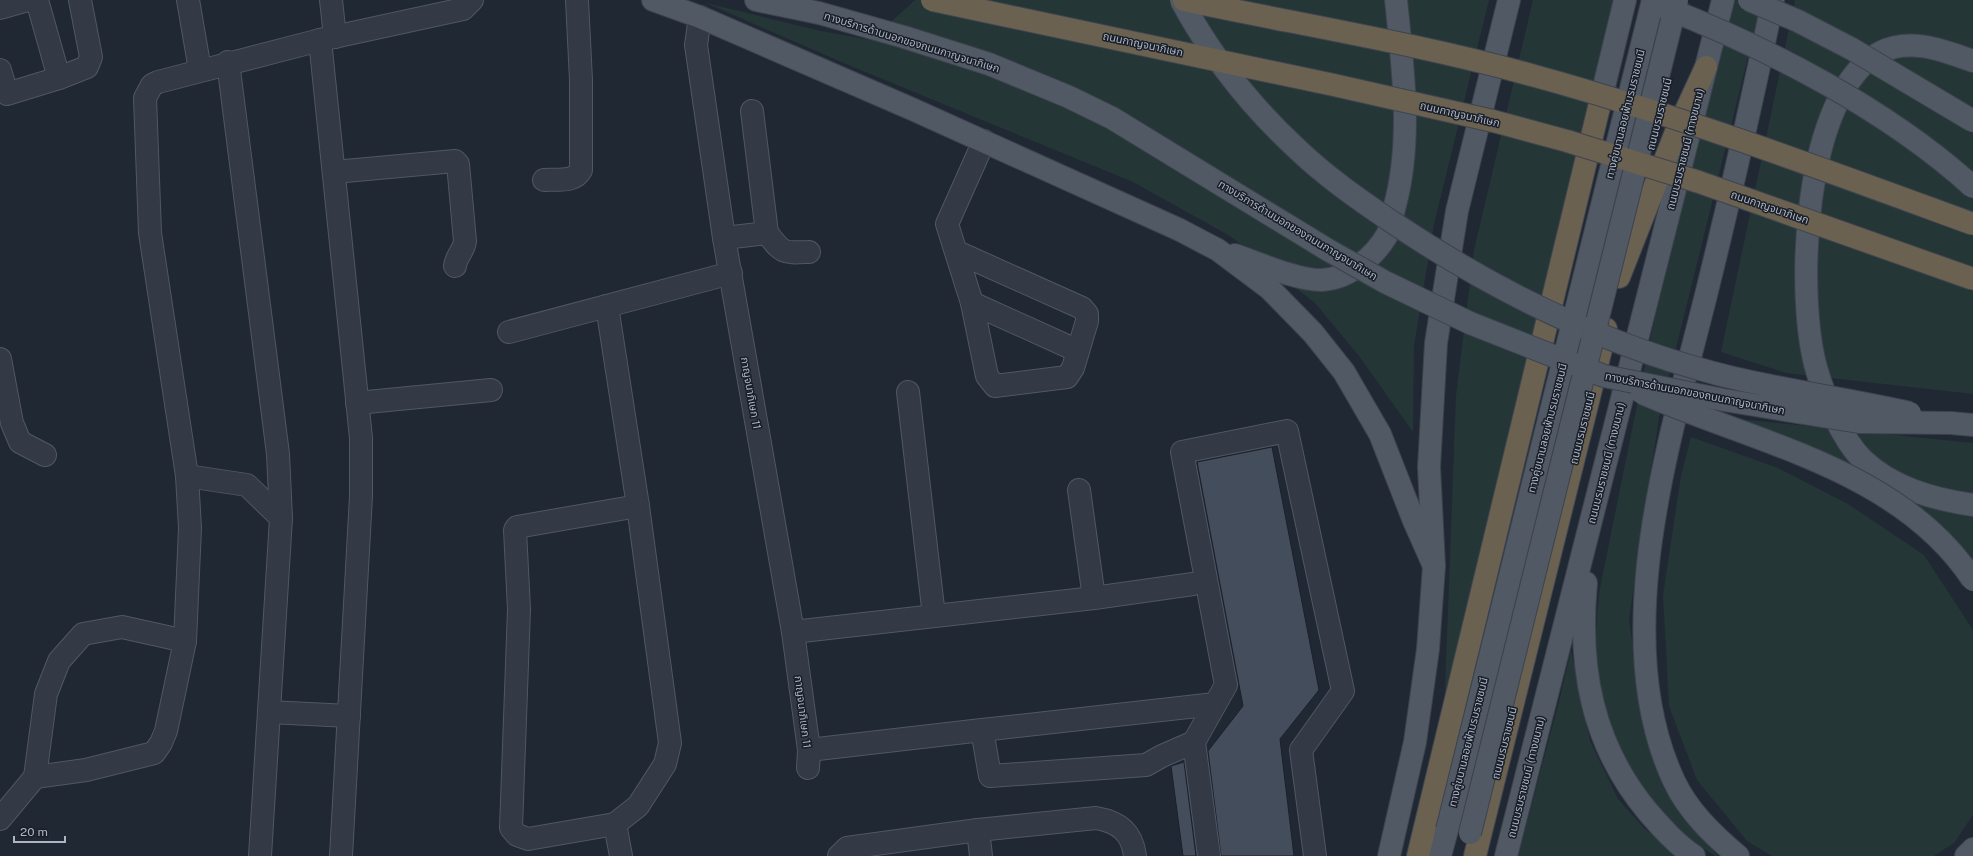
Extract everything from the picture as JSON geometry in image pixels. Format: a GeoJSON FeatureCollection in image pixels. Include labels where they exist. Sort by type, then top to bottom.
{"type":"FeatureCollection","features":[{"type":"Feature","properties":{"kind":"highway","name":"ถนนกาญจนาภิเษก"},"geometry":{"type":"LineString","coordinates":[[932,0],[1304,79],[1493,121],[1567,141],[1699,182],[1973,278]]}},
{"type":"Feature","properties":{"kind":"highway"},"geometry":{"type":"LineString","coordinates":[[1184,0],[1449,54],[1535,76],[1715,131],[1973,224]]}},
{"type":"Feature","properties":{"kind":"highway"},"geometry":{"type":"LineString","coordinates":[[1619,277],[1676,132],[1706,67]]}},
{"type":"Feature","properties":{"kind":"highway"},"geometry":{"type":"LineString","coordinates":[[1418,856],[1600,103]]}},
{"type":"Feature","properties":{"kind":"highway","name":"ถนนบรมราชชนนี"},"geometry":{"type":"LineString","coordinates":[[1475,856],[1658,120]]}},
{"type":"Feature","properties":{"kind":"main road"},"geometry":{"type":"LineString","coordinates":[[654,0],[700,17],[984,141],[1180,230],[1218,250],[1270,289],[1313,333],[1344,372],[1380,434],[1414,521],[1434,566]]}},
{"type":"Feature","properties":{"kind":"main road","name":"ทางบริการด้านนอกของถนนกาญจนาภิเษก"},"geometry":{"type":"LineString","coordinates":[[756,0],[819,13],[904,37],[990,64],[1076,101],[1118,121],[1328,250],[1385,282],[1470,323],[1604,376],[1724,400],[1851,421],[1951,423],[1973,425]]}},
{"type":"Feature","properties":{"kind":"main road"},"geometry":{"type":"LineString","coordinates":[[1181,0],[1213,51],[1243,91],[1295,147],[1331,179],[1446,257],[1562,317],[1657,355],[1712,373],[1789,391],[1895,410],[1951,423]]}},
{"type":"Feature","properties":{"kind":"main road"},"geometry":{"type":"LineString","coordinates":[[1218,250],[1303,278],[1321,280],[1336,278],[1352,271],[1374,254],[1388,234],[1398,197],[1403,161],[1406,126],[1403,70],[1396,0]]}},
{"type":"Feature","properties":{"kind":"main road"},"geometry":{"type":"LineString","coordinates":[[1389,856],[1405,788],[1422,698],[1432,604],[1434,566],[1429,467],[1436,343],[1457,211],[1508,0]]}},
{"type":"Feature","properties":{"kind":"main road"},"geometry":{"type":"LineString","coordinates":[[1600,103],[1625,0]]}},
{"type":"Feature","properties":{"kind":"main road"},"geometry":{"type":"LineString","coordinates":[[1642,0],[1734,37],[1798,69],[1852,100],[1911,138],[1950,167],[1973,187]]}},
{"type":"Feature","properties":{"kind":"main road","name":"ทางคู่ขนานลอยฟ้าบรมราชชนนี"},"geometry":{"type":"LineString","coordinates":[[1440,856],[1653,0]]}},
{"type":"Feature","properties":{"kind":"main road","name":"ทางคู่ขนานลอยฟ้าบรมราชชนนี"},"geometry":{"type":"LineString","coordinates":[[1464,856],[1677,0]]}},
{"type":"Feature","properties":{"kind":"main road","name":"ถนนบรมราชชนนี"},"geometry":{"type":"LineString","coordinates":[[1658,120],[1687,0]]}},
{"type":"Feature","properties":{"kind":"main road","name":"ถนนบรมราชชนนี (ทางขนาน)"},"geometry":{"type":"LineString","coordinates":[[1506,856],[1723,0]]}},
{"type":"Feature","properties":{"kind":"main road"},"geometry":{"type":"LineString","coordinates":[[1749,0],[1798,21],[1852,49],[1973,121]]}},
{"type":"Feature","properties":{"kind":"main road"},"geometry":{"type":"LineString","coordinates":[[1738,856],[1714,836],[1688,805],[1675,782],[1662,753],[1652,714],[1646,666],[1644,610],[1652,532],[1662,471],[1756,86],[1773,0]]}},
{"type":"Feature","properties":{"kind":"main road"},"geometry":{"type":"LineString","coordinates":[[1973,61],[1930,46],[1908,46],[1893,48],[1880,53],[1865,63],[1850,80],[1836,106],[1824,139],[1811,195],[1806,246],[1808,323],[1817,371],[1845,436],[1861,458],[1881,475],[1897,484],[1926,496],[1973,505]]}},
{"type":"Feature","properties":{"kind":"main road"},"geometry":{"type":"LineString","coordinates":[[1604,376],[1676,407],[1794,451],[1862,483],[1918,520],[1960,563],[1973,580]]}},
{"type":"Feature","properties":{"kind":"main road"},"geometry":{"type":"LineString","coordinates":[[1592,518],[1583,630],[1588,683],[1598,723],[1612,759],[1633,793],[1660,826],[1694,856]]}},
{"type":"Feature","properties":{"kind":"street"},"geometry":{"type":"LineString","coordinates":[[0,8],[28,0]]}},
{"type":"Feature","properties":{"kind":"street"},"geometry":{"type":"LineString","coordinates":[[37,0],[59,78]]}},
{"type":"Feature","properties":{"kind":"street"},"geometry":{"type":"LineString","coordinates":[[0,70],[7,94],[59,78],[88,67],[91,57],[80,0]]}},
{"type":"Feature","properties":{"kind":"street"},"geometry":{"type":"LineString","coordinates":[[188,0],[200,70]]}},
{"type":"Feature","properties":{"kind":"street"},"geometry":{"type":"LineString","coordinates":[[331,0],[328,38],[334,172],[361,438],[361,496],[341,856]]}},
{"type":"Feature","properties":{"kind":"street"},"geometry":{"type":"LineString","coordinates":[[35,777],[86,770],[154,753],[161,743],[166,731],[185,641],[190,528],[187,476],[150,233],[145,98],[152,85],[228,62],[328,38],[463,9],[472,0]]}},
{"type":"Feature","properties":{"kind":"street"},"geometry":{"type":"LineString","coordinates":[[544,180],[573,179],[581,170],[581,80],[577,0]]}},
{"type":"Feature","properties":{"kind":"street","name":"กาญจนาภิเษก 11"},"geometry":{"type":"LineString","coordinates":[[700,17],[696,45],[724,238],[793,632],[808,759],[982,730]]}},
{"type":"Feature","properties":{"kind":"street"},"geometry":{"type":"LineString","coordinates":[[228,62],[278,454],[281,518],[260,856]]}},
{"type":"Feature","properties":{"kind":"street"},"geometry":{"type":"LineString","coordinates":[[752,111],[767,234],[781,250],[788,252],[809,252]]}},
{"type":"Feature","properties":{"kind":"street"},"geometry":{"type":"LineString","coordinates":[[957,252],[1082,308],[1087,314],[1087,321],[1071,372],[1067,377],[995,386],[987,376],[972,303],[957,252],[948,228],[948,220],[984,141]]}},
{"type":"Feature","properties":{"kind":"street"},"geometry":{"type":"LineString","coordinates":[[334,172],[455,161],[458,164],[465,241],[464,246],[456,257],[455,266]]}},
{"type":"Feature","properties":{"kind":"street"},"geometry":{"type":"LineString","coordinates":[[724,238],[767,234]]}},
{"type":"Feature","properties":{"kind":"street"},"geometry":{"type":"LineString","coordinates":[[509,332],[730,273]]}},
{"type":"Feature","properties":{"kind":"street"},"geometry":{"type":"LineString","coordinates":[[972,303],[1078,351]]}},
{"type":"Feature","properties":{"kind":"street"},"geometry":{"type":"LineString","coordinates":[[607,306],[638,506],[670,743],[665,764],[638,806],[615,824],[528,839],[517,835],[511,828],[519,609],[515,530],[517,527],[638,506]]}},
{"type":"Feature","properties":{"kind":"street"},"geometry":{"type":"LineString","coordinates":[[0,359],[12,423],[20,442],[45,454]]}},
{"type":"Feature","properties":{"kind":"street"},"geometry":{"type":"LineString","coordinates":[[357,403],[491,390]]}},
{"type":"Feature","properties":{"kind":"street"},"geometry":{"type":"LineString","coordinates":[[908,392],[934,616]]}},
{"type":"Feature","properties":{"kind":"street"},"geometry":{"type":"LineString","coordinates":[[1209,856],[1194,742],[1226,685],[1182,452],[1287,432],[1343,691],[1301,750],[1315,856]]}},
{"type":"Feature","properties":{"kind":"street"},"geometry":{"type":"LineString","coordinates":[[187,476],[247,485],[281,518]]}},
{"type":"Feature","properties":{"kind":"street"},"geometry":{"type":"LineString","coordinates":[[1079,490],[1094,598]]}},
{"type":"Feature","properties":{"kind":"street"},"geometry":{"type":"LineString","coordinates":[[793,632],[1094,598],[1193,584]]}},
{"type":"Feature","properties":{"kind":"street"},"geometry":{"type":"LineString","coordinates":[[0,819],[35,777],[46,694],[59,661],[83,634],[122,627],[185,641]]}},
{"type":"Feature","properties":{"kind":"street"},"geometry":{"type":"LineString","coordinates":[[1194,742],[1162,756],[1146,765],[990,776],[982,730],[1215,704]]}},
{"type":"Feature","properties":{"kind":"street"},"geometry":{"type":"LineString","coordinates":[[270,712],[349,716]]}},
{"type":"Feature","properties":{"kind":"street"},"geometry":{"type":"LineString","coordinates":[[839,856],[847,848],[978,830],[1096,818],[1108,820],[1120,825],[1128,833],[1134,856]]}},
{"type":"Feature","properties":{"kind":"street"},"geometry":{"type":"LineString","coordinates":[[615,824],[621,856]]}},
{"type":"Feature","properties":{"kind":"street"},"geometry":{"type":"LineString","coordinates":[[978,830],[981,856]]}},
{"type":"Feature","properties":{"kind":"shaded area"},"geometry":{"type":"Polygon","coordinates":[[[915,0],[1489,0],[1434,224],[1414,346],[1413,432],[1359,356],[1315,303],[1230,236],[1133,182],[846,64],[706,3],[821,31],[871,40],[915,0]]]}},
{"type":"Feature","properties":{"kind":"shaded area"},"geometry":{"type":"Polygon","coordinates":[[[1533,0],[1623,0],[1444,718],[1456,396],[1474,250],[1533,0]]]}},
{"type":"Feature","properties":{"kind":"shaded area"},"geometry":{"type":"Polygon","coordinates":[[[1733,0],[1762,0],[1659,417],[1629,619],[1646,738],[1665,790],[1718,856],[1715,856],[1674,828],[1638,788],[1610,736],[1593,661],[1599,593],[1657,306],[1733,0]]]}},
{"type":"Feature","properties":{"kind":"shaded area"},"geometry":{"type":"Polygon","coordinates":[[[1795,0],[1973,0],[1973,394],[1786,373],[1721,352],[1795,0]]]}},
{"type":"Feature","properties":{"kind":"shaded area"},"geometry":{"type":"Polygon","coordinates":[[[1738,419],[1973,443],[1973,563],[1926,511],[1738,419]]]}},
{"type":"Feature","properties":{"kind":"shaded area"},"geometry":{"type":"Polygon","coordinates":[[[1691,437],[1778,468],[1848,504],[1924,555],[1973,630],[1973,815],[1954,843],[1934,856],[1772,856],[1747,841],[1697,780],[1669,706],[1663,595],[1681,476],[1691,437]]]}},
{"type":"Feature","properties":{"kind":"shaded area"},"geometry":{"type":"Polygon","coordinates":[[[1571,650],[1590,741],[1618,799],[1644,828],[1678,856],[1518,856],[1560,698],[1571,650]]]}},
{"type":"Feature","properties":{"kind":"building"},"geometry":{"type":"Polygon","coordinates":[[[1272,447],[1319,690],[1280,739],[1294,856],[1221,856],[1208,751],[1243,706],[1197,462],[1272,447]]]}},
{"type":"Feature","properties":{"kind":"building"},"geometry":{"type":"Polygon","coordinates":[[[1184,762],[1196,856],[1183,856],[1171,766],[1184,762]]]}}]}
